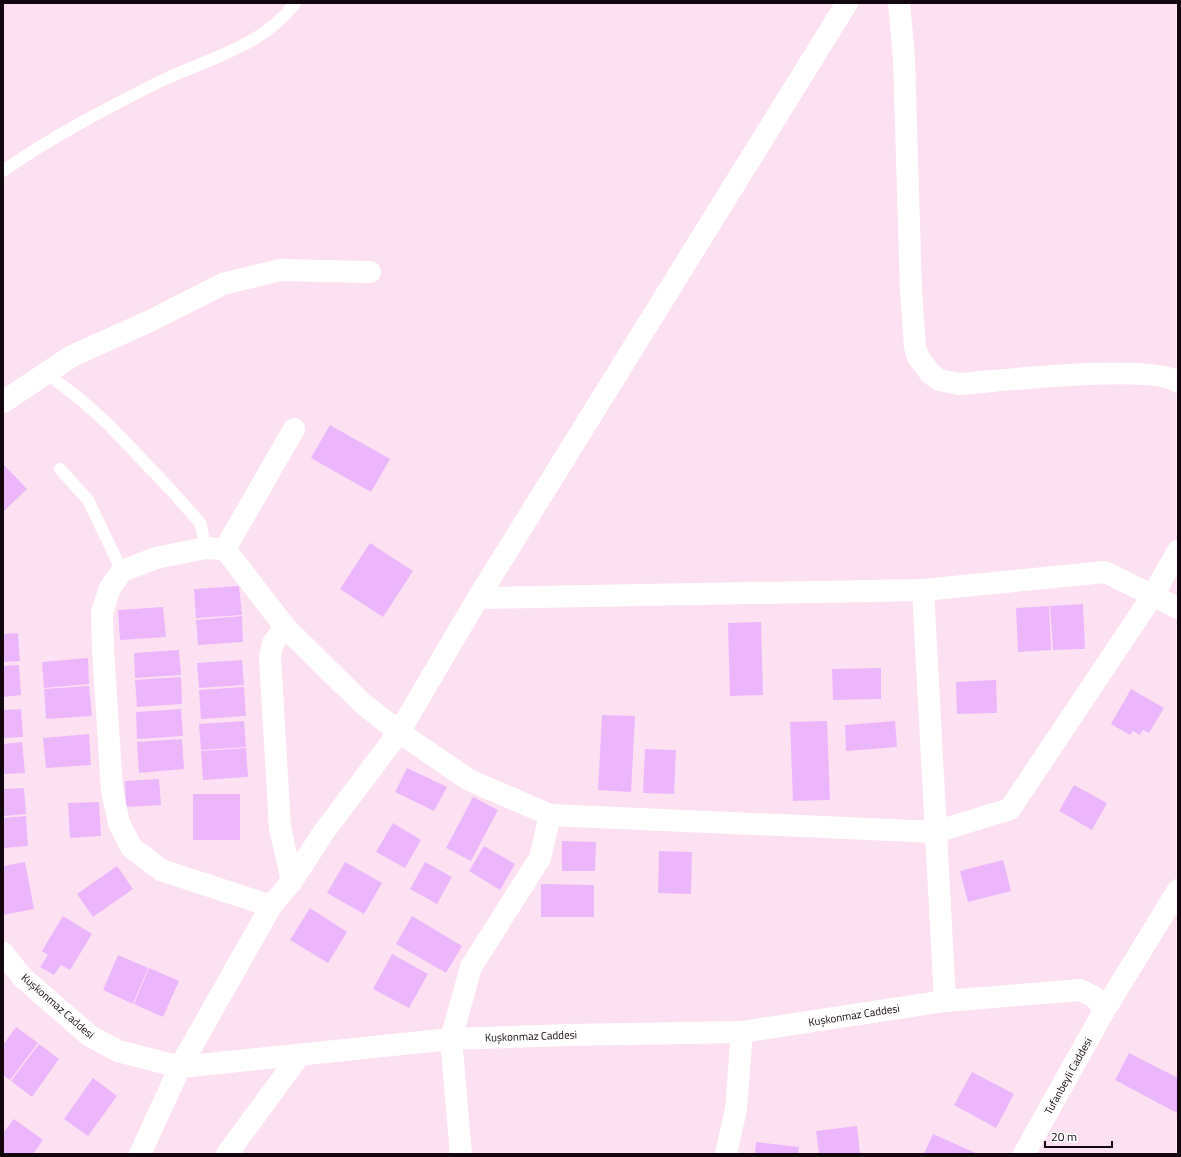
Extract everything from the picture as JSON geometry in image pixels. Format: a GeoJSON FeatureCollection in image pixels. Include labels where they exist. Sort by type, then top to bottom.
{"type":"FeatureCollection","features":[{"type":"Feature","properties":{"kind":"street"},"geometry":{"type":"LineString","coordinates":[[140,1154],[180,1067],[271,906],[292,881],[323,833],[399,732],[478,598],[847,3]]}},
{"type":"Feature","properties":{"kind":"street"},"geometry":{"type":"LineString","coordinates":[[899,3],[904,58],[911,291],[915,347],[924,367],[939,380],[959,384],[1126,373],[1159,374],[1178,382]]}},
{"type":"Feature","properties":{"kind":"street"},"geometry":{"type":"LineString","coordinates":[[3,402],[72,356],[150,321],[223,284],[280,270],[370,272]]}},
{"type":"Feature","properties":{"kind":"street"},"geometry":{"type":"LineString","coordinates":[[271,906],[161,870],[131,847],[119,824],[112,790],[102,612],[110,588],[122,572],[156,558],[215,548],[294,429]]}},
{"type":"Feature","properties":{"kind":"street"},"geometry":{"type":"LineString","coordinates":[[215,548],[285,626],[362,703],[399,732],[469,780],[550,815],[935,832],[1010,809],[1153,595],[1178,551]]}},
{"type":"Feature","properties":{"kind":"street"},"geometry":{"type":"LineString","coordinates":[[478,598],[923,590],[1105,572],[1178,608]]}},
{"type":"Feature","properties":{"kind":"street"},"geometry":{"type":"LineString","coordinates":[[923,590],[945,1001]]}},
{"type":"Feature","properties":{"kind":"street"},"geometry":{"type":"LineString","coordinates":[[285,626],[273,643],[270,657],[280,828],[292,881]]}},
{"type":"Feature","properties":{"kind":"street"},"geometry":{"type":"LineString","coordinates":[[461,1154],[451,1039],[471,966],[540,858],[550,815]]}},
{"type":"Feature","properties":{"kind":"street","name":"Tufanbeyli Caddesi"},"geometry":{"type":"LineString","coordinates":[[1024,1154],[1100,1005],[1178,890]]}},
{"type":"Feature","properties":{"kind":"street","name":"Kuşkonmaz Caddesi"},"geometry":{"type":"LineString","coordinates":[[3,953],[22,977],[90,1036],[118,1051],[180,1067],[300,1056],[451,1039],[742,1032],[945,1001],[1080,990],[1100,1005]]}},
{"type":"Feature","properties":{"kind":"street"},"geometry":{"type":"LineString","coordinates":[[726,1154],[736,1109],[742,1032]]}},
{"type":"Feature","properties":{"kind":"street"},"geometry":{"type":"LineString","coordinates":[[227,1154],[300,1056]]}},
{"type":"Feature","properties":{"kind":"lane"},"geometry":{"type":"LineString","coordinates":[[3,171],[62,132],[162,81],[261,36],[286,15],[295,3]]}},
{"type":"Feature","properties":{"kind":"lane"},"geometry":{"type":"LineString","coordinates":[[46,373],[80,399],[108,424],[201,524],[215,548]]}},
{"type":"Feature","properties":{"kind":"lane"},"geometry":{"type":"LineString","coordinates":[[60,469],[88,500],[122,572]]}},
{"type":"Feature","properties":{"kind":"building"},"geometry":{"type":"Polygon","coordinates":[[[330,425],[390,459],[371,492],[311,458],[330,425]]]}},
{"type":"Feature","properties":{"kind":"building"},"geometry":{"type":"Polygon","coordinates":[[[3,464],[27,489],[3,512],[3,464]]]}},
{"type":"Feature","properties":{"kind":"building"},"geometry":{"type":"Polygon","coordinates":[[[370,543],[413,571],[383,617],[340,589],[370,543]]]}},
{"type":"Feature","properties":{"kind":"building"},"geometry":{"type":"Polygon","coordinates":[[[239,586],[242,615],[196,618],[194,589],[239,586]]]}},
{"type":"Feature","properties":{"kind":"building"},"geometry":{"type":"Polygon","coordinates":[[[1083,604],[1085,649],[1053,650],[1050,606],[1083,604]]]}},
{"type":"Feature","properties":{"kind":"building"},"geometry":{"type":"Polygon","coordinates":[[[1049,606],[1051,650],[1018,652],[1016,608],[1049,606]]]}},
{"type":"Feature","properties":{"kind":"building"},"geometry":{"type":"Polygon","coordinates":[[[163,607],[166,637],[120,640],[118,610],[163,607]]]}},
{"type":"Feature","properties":{"kind":"building"},"geometry":{"type":"Polygon","coordinates":[[[242,616],[243,642],[198,645],[196,620],[242,616]]]}},
{"type":"Feature","properties":{"kind":"building"},"geometry":{"type":"Polygon","coordinates":[[[761,622],[763,695],[730,696],[728,623],[761,622]]]}},
{"type":"Feature","properties":{"kind":"building"},"geometry":{"type":"Polygon","coordinates":[[[18,633],[20,661],[3,662],[3,634],[18,633]]]}},
{"type":"Feature","properties":{"kind":"building"},"geometry":{"type":"Polygon","coordinates":[[[179,650],[181,675],[135,678],[134,653],[179,650]]]}},
{"type":"Feature","properties":{"kind":"building"},"geometry":{"type":"Polygon","coordinates":[[[88,658],[89,684],[44,688],[42,662],[88,658]]]}},
{"type":"Feature","properties":{"kind":"building"},"geometry":{"type":"Polygon","coordinates":[[[242,660],[244,685],[199,688],[197,663],[242,660]]]}},
{"type":"Feature","properties":{"kind":"building"},"geometry":{"type":"Polygon","coordinates":[[[19,665],[21,695],[3,697],[3,666],[19,665]]]}},
{"type":"Feature","properties":{"kind":"building"},"geometry":{"type":"Polygon","coordinates":[[[881,668],[881,699],[833,700],[832,669],[881,668]]]}},
{"type":"Feature","properties":{"kind":"building"},"geometry":{"type":"Polygon","coordinates":[[[181,677],[182,704],[137,707],[135,680],[181,677]]]}},
{"type":"Feature","properties":{"kind":"building"},"geometry":{"type":"Polygon","coordinates":[[[996,680],[997,713],[957,714],[956,682],[996,680]]]}},
{"type":"Feature","properties":{"kind":"building"},"geometry":{"type":"Polygon","coordinates":[[[89,686],[92,716],[46,719],[44,689],[89,686]]]}},
{"type":"Feature","properties":{"kind":"building"},"geometry":{"type":"Polygon","coordinates":[[[244,687],[246,716],[201,719],[199,690],[244,687]]]}},
{"type":"Feature","properties":{"kind":"building"},"geometry":{"type":"Polygon","coordinates":[[[1131,689],[1164,708],[1149,733],[1143,730],[1140,735],[1133,731],[1130,735],[1111,724],[1131,689]]]}},
{"type":"Feature","properties":{"kind":"building"},"geometry":{"type":"Polygon","coordinates":[[[21,709],[23,737],[3,738],[3,710],[21,709]]]}},
{"type":"Feature","properties":{"kind":"building"},"geometry":{"type":"Polygon","coordinates":[[[181,709],[183,736],[137,739],[136,712],[181,709]]]}},
{"type":"Feature","properties":{"kind":"building"},"geometry":{"type":"Polygon","coordinates":[[[602,715],[635,716],[631,792],[598,790],[602,715]]]}},
{"type":"Feature","properties":{"kind":"building"},"geometry":{"type":"Polygon","coordinates":[[[244,721],[246,747],[201,750],[199,724],[244,721]]]}},
{"type":"Feature","properties":{"kind":"building"},"geometry":{"type":"Polygon","coordinates":[[[827,721],[830,800],[793,801],[790,722],[827,721]]]}},
{"type":"Feature","properties":{"kind":"building"},"geometry":{"type":"Polygon","coordinates":[[[895,721],[897,747],[846,751],[845,725],[895,721]]]}},
{"type":"Feature","properties":{"kind":"building"},"geometry":{"type":"Polygon","coordinates":[[[89,734],[91,765],[46,768],[43,738],[89,734]]]}},
{"type":"Feature","properties":{"kind":"building"},"geometry":{"type":"Polygon","coordinates":[[[182,739],[184,769],[139,773],[137,742],[182,739]]]}},
{"type":"Feature","properties":{"kind":"building"},"geometry":{"type":"Polygon","coordinates":[[[22,742],[25,773],[3,774],[3,744],[22,742]]]}},
{"type":"Feature","properties":{"kind":"building"},"geometry":{"type":"Polygon","coordinates":[[[246,748],[248,777],[203,780],[201,751],[246,748]]]}},
{"type":"Feature","properties":{"kind":"building"},"geometry":{"type":"Polygon","coordinates":[[[645,749],[676,750],[674,794],[643,793],[645,749]]]}},
{"type":"Feature","properties":{"kind":"building"},"geometry":{"type":"Polygon","coordinates":[[[407,768],[447,787],[434,811],[395,792],[407,768]]]}},
{"type":"Feature","properties":{"kind":"building"},"geometry":{"type":"Polygon","coordinates":[[[159,779],[161,805],[126,807],[125,781],[159,779]]]}},
{"type":"Feature","properties":{"kind":"building"},"geometry":{"type":"Polygon","coordinates":[[[1074,785],[1107,803],[1092,830],[1059,811],[1074,785]]]}},
{"type":"Feature","properties":{"kind":"building"},"geometry":{"type":"Polygon","coordinates":[[[24,788],[26,814],[3,816],[3,789],[24,788]]]}},
{"type":"Feature","properties":{"kind":"building"},"geometry":{"type":"Polygon","coordinates":[[[193,794],[240,794],[240,840],[193,840],[193,794]]]}},
{"type":"Feature","properties":{"kind":"building"},"geometry":{"type":"Polygon","coordinates":[[[473,797],[498,810],[471,861],[446,848],[473,797]]]}},
{"type":"Feature","properties":{"kind":"building"},"geometry":{"type":"Polygon","coordinates":[[[99,802],[101,836],[70,838],[68,803],[99,802]]]}},
{"type":"Feature","properties":{"kind":"building"},"geometry":{"type":"Polygon","coordinates":[[[26,816],[28,846],[3,848],[3,818],[26,816]]]}},
{"type":"Feature","properties":{"kind":"building"},"geometry":{"type":"Polygon","coordinates":[[[393,823],[421,840],[405,868],[376,852],[393,823]]]}},
{"type":"Feature","properties":{"kind":"building"},"geometry":{"type":"Polygon","coordinates":[[[562,841],[596,842],[595,871],[562,871],[562,841]]]}},
{"type":"Feature","properties":{"kind":"building"},"geometry":{"type":"Polygon","coordinates":[[[484,846],[515,864],[500,890],[469,871],[484,846]]]}},
{"type":"Feature","properties":{"kind":"building"},"geometry":{"type":"Polygon","coordinates":[[[659,851],[692,852],[691,894],[658,893],[659,851]]]}},
{"type":"Feature","properties":{"kind":"building"},"geometry":{"type":"Polygon","coordinates":[[[1003,860],[1011,891],[968,902],[960,871],[1003,860]]]}},
{"type":"Feature","properties":{"kind":"building"},"geometry":{"type":"Polygon","coordinates":[[[25,862],[34,909],[3,915],[3,866],[25,862]]]}},
{"type":"Feature","properties":{"kind":"building"},"geometry":{"type":"Polygon","coordinates":[[[345,862],[382,883],[364,914],[327,893],[345,862]]]}},
{"type":"Feature","properties":{"kind":"building"},"geometry":{"type":"Polygon","coordinates":[[[425,862],[452,877],[437,904],[410,889],[425,862]]]}},
{"type":"Feature","properties":{"kind":"building"},"geometry":{"type":"Polygon","coordinates":[[[117,866],[133,889],[93,917],[77,894],[117,866]]]}},
{"type":"Feature","properties":{"kind":"building"},"geometry":{"type":"Polygon","coordinates":[[[541,884],[594,885],[594,917],[541,917],[541,884]]]}},
{"type":"Feature","properties":{"kind":"building"},"geometry":{"type":"Polygon","coordinates":[[[310,908],[347,932],[328,963],[290,940],[310,908]]]}},
{"type":"Feature","properties":{"kind":"building"},"geometry":{"type":"Polygon","coordinates":[[[63,916],[92,934],[70,970],[61,965],[54,975],[40,967],[48,955],[42,951],[63,916]]]}},
{"type":"Feature","properties":{"kind":"building"},"geometry":{"type":"Polygon","coordinates":[[[412,916],[462,946],[446,973],[396,944],[412,916]]]}},
{"type":"Feature","properties":{"kind":"building"},"geometry":{"type":"Polygon","coordinates":[[[392,954],[428,974],[409,1008],[373,989],[392,954]]]}},
{"type":"Feature","properties":{"kind":"building"},"geometry":{"type":"Polygon","coordinates":[[[118,955],[148,968],[133,1004],[103,990],[118,955]]]}},
{"type":"Feature","properties":{"kind":"building"},"geometry":{"type":"Polygon","coordinates":[[[149,968],[179,981],[163,1017],[134,1004],[149,968]]]}},
{"type":"Feature","properties":{"kind":"building"},"geometry":{"type":"Polygon","coordinates":[[[16,1027],[38,1043],[10,1080],[3,1075],[3,1045],[16,1027]]]}},
{"type":"Feature","properties":{"kind":"building"},"geometry":{"type":"Polygon","coordinates":[[[39,1044],[59,1059],[32,1097],[11,1081],[39,1044]]]}},
{"type":"Feature","properties":{"kind":"building"},"geometry":{"type":"Polygon","coordinates":[[[1129,1053],[1178,1078],[1177,1113],[1115,1080],[1129,1053]]]}},
{"type":"Feature","properties":{"kind":"building"},"geometry":{"type":"Polygon","coordinates":[[[972,1072],[1014,1094],[996,1128],[954,1105],[972,1072]]]}},
{"type":"Feature","properties":{"kind":"building"},"geometry":{"type":"Polygon","coordinates":[[[93,1078],[117,1096],[88,1136],[64,1119],[93,1078]]]}},
{"type":"Feature","properties":{"kind":"building"},"geometry":{"type":"Polygon","coordinates":[[[14,1119],[43,1140],[33,1154],[3,1154],[3,1133],[14,1119]]]}},
{"type":"Feature","properties":{"kind":"building"},"geometry":{"type":"Polygon","coordinates":[[[857,1126],[860,1154],[819,1154],[816,1131],[857,1126]]]}},
{"type":"Feature","properties":{"kind":"building"},"geometry":{"type":"Polygon","coordinates":[[[933,1134],[978,1154],[924,1154],[933,1134]]]}},
{"type":"Feature","properties":{"kind":"building"},"geometry":{"type":"Polygon","coordinates":[[[756,1142],[799,1147],[798,1154],[755,1154],[756,1142]]]}}]}
